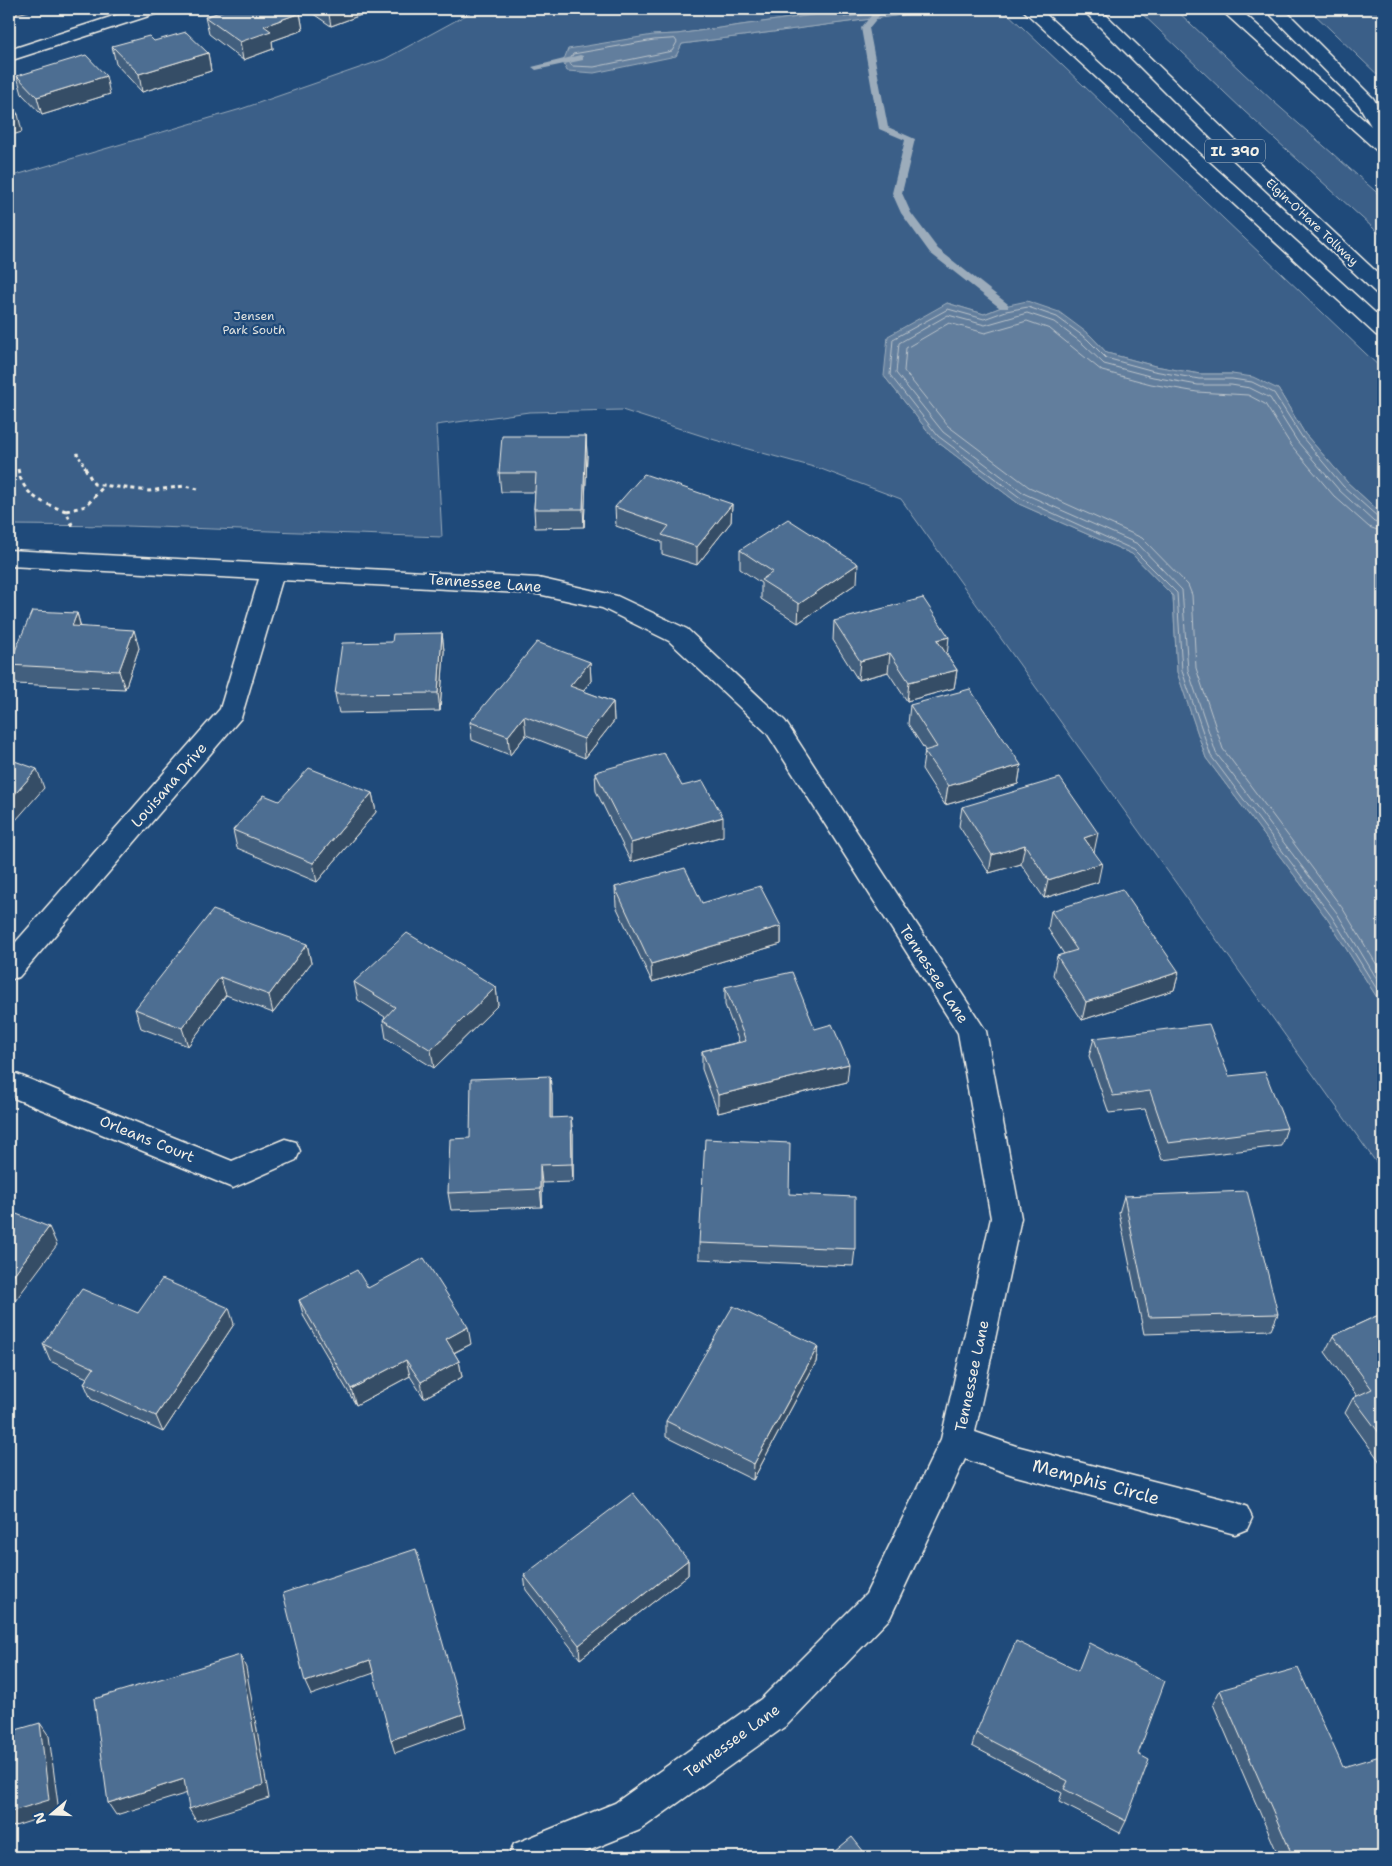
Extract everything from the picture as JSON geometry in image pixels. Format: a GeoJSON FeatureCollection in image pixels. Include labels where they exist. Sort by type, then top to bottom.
{"type":"FeatureCollection","features":[{"type":"Feature","properties":{"kind":"main road"},"geometry":{"type":"LineString","coordinates":[[9,56],[152,9]]}},
{"type":"Feature","properties":{"kind":"main road"},"geometry":{"type":"LineString","coordinates":[[1030,9],[1383,331]]}},
{"type":"Feature","properties":{"kind":"main road","name":"Elgin-O'Hare Tollway"},"geometry":{"type":"LineString","coordinates":[[1090,9],[1231,147],[1383,289]]}},
{"type":"Feature","properties":{"kind":"main road"},"geometry":{"type":"LineString","coordinates":[[1229,9],[1383,146]]}},
{"type":"Feature","properties":{"kind":"main road"},"geometry":{"type":"LineString","coordinates":[[1274,9],[1367,102],[1383,130]]}},
{"type":"Feature","properties":{"kind":"main road","name":"Tennessee Lane"},"geometry":{"type":"LineString","coordinates":[[9,558],[538,586],[609,602],[678,635],[776,727],[972,1032],[1006,1218],[957,1442],[878,1606],[774,1712],[627,1817],[527,1857]]}},
{"type":"Feature","properties":{"kind":"main road","name":"Louisana Drive"},"geometry":{"type":"LineString","coordinates":[[9,969],[232,712],[273,571]]}},
{"type":"Feature","properties":{"kind":"main road","name":"Orleans Court"},"geometry":{"type":"LineString","coordinates":[[9,1083],[233,1175],[285,1151]]}},
{"type":"Feature","properties":{"kind":"main road","name":"Memphis Circle"},"geometry":{"type":"LineString","coordinates":[[957,1442],[1016,1461],[1235,1518]]}},
{"type":"Feature","properties":{"kind":"path"},"geometry":{"type":"LineString","coordinates":[[77,453],[94,484],[149,491],[185,486],[198,489]]}},
{"type":"Feature","properties":{"kind":"path"},"geometry":{"type":"LineString","coordinates":[[18,469],[20,482],[37,501],[66,511],[86,506],[104,486]]}},
{"type":"Feature","properties":{"kind":"path"},"geometry":{"type":"LineString","coordinates":[[66,511],[76,532]]}},
{"type":"Feature","properties":{"kind":"green space","name":"Jensen Park South"},"geometry":{"type":"Polygon","coordinates":[[[477,9],[855,9],[677,34],[653,35],[676,56],[682,44],[931,11],[932,9],[1003,9],[1383,370],[1383,515],[1347,482],[1305,434],[1278,389],[1232,374],[1200,374],[1155,366],[1107,353],[1090,335],[1004,306],[984,314],[947,303],[884,376],[935,440],[1019,504],[1132,554],[1173,596],[1177,672],[1206,758],[1328,920],[1383,1007],[1383,1172],[901,499],[821,469],[715,440],[622,410],[529,412],[436,425],[442,537],[127,526],[9,525],[9,177],[241,109],[385,59],[477,9]]]}},
{"type":"Feature","properties":{"kind":"green space"},"geometry":{"type":"Polygon","coordinates":[[[1137,9],[1175,9],[1274,102],[1383,198],[1383,237],[1244,111],[1137,9]]]}},
{"type":"Feature","properties":{"kind":"green space"},"geometry":{"type":"Polygon","coordinates":[[[1309,9],[1383,9],[1383,80],[1309,9]]]}},
{"type":"Feature","properties":{"kind":"water"},"geometry":{"type":"Polygon","coordinates":[[[855,9],[932,9],[932,11],[682,44],[676,56],[594,73],[567,71],[563,62],[568,49],[653,35],[677,34],[855,9]]]}},
{"type":"Feature","properties":{"kind":"water"},"geometry":{"type":"Polygon","coordinates":[[[1027,301],[1059,312],[1090,335],[1107,353],[1155,366],[1200,374],[1232,374],[1253,377],[1278,389],[1305,434],[1347,482],[1383,515],[1383,1007],[1328,920],[1206,758],[1177,672],[1173,596],[1132,554],[1019,504],[935,440],[884,376],[888,336],[947,303],[984,314],[1004,306],[1027,301]]]}},
{"type":"Feature","properties":{"kind":"building"},"geometry":{"type":"Polygon","coordinates":[[[228,9],[295,9],[300,13],[264,26],[271,31],[240,42],[205,17],[228,9]]]}},
{"type":"Feature","properties":{"kind":"building"},"geometry":{"type":"Polygon","coordinates":[[[186,32],[208,53],[139,74],[112,46],[149,36],[154,41],[186,32]]]}},
{"type":"Feature","properties":{"kind":"building"},"geometry":{"type":"Polygon","coordinates":[[[86,55],[106,76],[37,97],[17,76],[86,55]]]}},
{"type":"Feature","properties":{"kind":"building"},"geometry":{"type":"Polygon","coordinates":[[[9,102],[18,114],[9,116],[9,102]]]}},
{"type":"Feature","properties":{"kind":"building"},"geometry":{"type":"Polygon","coordinates":[[[502,436],[586,436],[583,509],[534,509],[536,473],[499,473],[502,436]]]}},
{"type":"Feature","properties":{"kind":"building"},"geometry":{"type":"Polygon","coordinates":[[[644,474],[732,504],[697,547],[662,535],[669,526],[615,507],[644,474]]]}},
{"type":"Feature","properties":{"kind":"building"},"geometry":{"type":"Polygon","coordinates":[[[788,519],[858,564],[799,604],[761,580],[773,572],[740,550],[788,519]]]}},
{"type":"Feature","properties":{"kind":"building"},"geometry":{"type":"Polygon","coordinates":[[[923,598],[949,637],[937,640],[957,670],[909,682],[890,653],[860,661],[834,621],[923,598]]]}},
{"type":"Feature","properties":{"kind":"building"},"geometry":{"type":"Polygon","coordinates":[[[32,611],[77,613],[72,626],[134,630],[119,671],[9,665],[32,611]]]}},
{"type":"Feature","properties":{"kind":"building"},"geometry":{"type":"Polygon","coordinates":[[[442,633],[438,693],[335,694],[342,643],[392,642],[393,634],[442,633]]]}},
{"type":"Feature","properties":{"kind":"building"},"geometry":{"type":"Polygon","coordinates":[[[537,642],[590,662],[570,686],[613,702],[584,739],[524,716],[508,736],[470,722],[537,642]]]}},
{"type":"Feature","properties":{"kind":"building"},"geometry":{"type":"Polygon","coordinates":[[[970,689],[1021,765],[948,786],[924,751],[937,747],[910,705],[970,689]]]}},
{"type":"Feature","properties":{"kind":"building"},"geometry":{"type":"Polygon","coordinates":[[[664,753],[682,786],[703,781],[723,817],[631,843],[595,772],[664,753]]]}},
{"type":"Feature","properties":{"kind":"building"},"geometry":{"type":"Polygon","coordinates":[[[9,759],[37,769],[9,801],[9,759]]]}},
{"type":"Feature","properties":{"kind":"building"},"geometry":{"type":"Polygon","coordinates":[[[309,768],[372,793],[313,863],[233,830],[264,795],[279,801],[309,768]]]}},
{"type":"Feature","properties":{"kind":"building"},"geometry":{"type":"Polygon","coordinates":[[[1060,778],[1098,833],[1084,838],[1102,863],[1048,880],[1025,845],[992,855],[962,807],[1060,778]]]}},
{"type":"Feature","properties":{"kind":"building"},"geometry":{"type":"Polygon","coordinates":[[[685,868],[702,903],[760,886],[781,926],[651,964],[615,887],[685,868]]]}},
{"type":"Feature","properties":{"kind":"building"},"geometry":{"type":"Polygon","coordinates":[[[1122,889],[1179,972],[1086,1002],[1057,956],[1077,950],[1051,911],[1122,889]]]}},
{"type":"Feature","properties":{"kind":"building"},"geometry":{"type":"Polygon","coordinates":[[[213,910],[307,944],[269,995],[220,977],[182,1028],[135,1009],[213,910]]]}},
{"type":"Feature","properties":{"kind":"building"},"geometry":{"type":"Polygon","coordinates":[[[407,933],[496,987],[431,1050],[383,1020],[395,1007],[354,982],[407,933]]]}},
{"type":"Feature","properties":{"kind":"building"},"geometry":{"type":"Polygon","coordinates":[[[792,972],[815,1029],[832,1024],[849,1064],[718,1095],[702,1051],[746,1041],[725,987],[792,972]]]}},
{"type":"Feature","properties":{"kind":"building"},"geometry":{"type":"Polygon","coordinates":[[[1209,1024],[1229,1076],[1265,1072],[1287,1128],[1168,1143],[1150,1091],[1113,1096],[1094,1038],[1209,1024]]]}},
{"type":"Feature","properties":{"kind":"building"},"geometry":{"type":"Polygon","coordinates":[[[550,1076],[550,1118],[571,1117],[572,1164],[540,1165],[540,1189],[448,1193],[450,1139],[470,1138],[471,1079],[550,1076]]]}},
{"type":"Feature","properties":{"kind":"building"},"geometry":{"type":"Polygon","coordinates":[[[705,1139],[790,1143],[789,1194],[855,1197],[855,1249],[699,1243],[705,1139]]]}},
{"type":"Feature","properties":{"kind":"building"},"geometry":{"type":"Polygon","coordinates":[[[1247,1191],[1278,1314],[1149,1317],[1124,1196],[1247,1191]]]}},
{"type":"Feature","properties":{"kind":"building"},"geometry":{"type":"Polygon","coordinates":[[[9,1211],[49,1227],[9,1281],[9,1211]]]}},
{"type":"Feature","properties":{"kind":"building"},"geometry":{"type":"Polygon","coordinates":[[[424,1258],[468,1327],[446,1339],[459,1361],[421,1382],[406,1360],[351,1389],[299,1300],[357,1270],[368,1288],[424,1258]]]}},
{"type":"Feature","properties":{"kind":"building"},"geometry":{"type":"Polygon","coordinates":[[[162,1279],[229,1308],[156,1416],[84,1383],[94,1368],[43,1344],[82,1289],[138,1313],[162,1279]]]}},
{"type":"Feature","properties":{"kind":"building"},"geometry":{"type":"Polygon","coordinates":[[[733,1306],[818,1346],[754,1464],[666,1421],[733,1306]]]}},
{"type":"Feature","properties":{"kind":"building"},"geometry":{"type":"Polygon","coordinates":[[[1383,1313],[1383,1438],[1353,1398],[1372,1389],[1333,1336],[1383,1313]]]}},
{"type":"Feature","properties":{"kind":"building"},"geometry":{"type":"Polygon","coordinates":[[[633,1493],[688,1560],[579,1645],[524,1575],[633,1493]]]}},
{"type":"Feature","properties":{"kind":"building"},"geometry":{"type":"Polygon","coordinates":[[[416,1549],[463,1714],[391,1740],[370,1660],[305,1682],[283,1593],[416,1549]]]}},
{"type":"Feature","properties":{"kind":"building"},"geometry":{"type":"Polygon","coordinates":[[[1016,1641],[1078,1671],[1089,1643],[1165,1681],[1138,1754],[1149,1760],[1126,1821],[1064,1789],[1068,1781],[976,1733],[1016,1641]]]}},
{"type":"Feature","properties":{"kind":"building"},"geometry":{"type":"Polygon","coordinates":[[[240,1655],[263,1785],[189,1809],[184,1779],[108,1803],[94,1699],[240,1655]]]}},
{"type":"Feature","properties":{"kind":"building"},"geometry":{"type":"Polygon","coordinates":[[[1298,1668],[1343,1767],[1383,1755],[1383,1857],[1293,1857],[1220,1690],[1298,1668]]]}},
{"type":"Feature","properties":{"kind":"building"},"geometry":{"type":"Polygon","coordinates":[[[40,1723],[49,1800],[9,1812],[9,1732],[40,1723]]]}},
{"type":"Feature","properties":{"kind":"building"},"geometry":{"type":"Polygon","coordinates":[[[852,1837],[868,1857],[828,1857],[852,1837]]]}},
{"type":"Feature","properties":{"kind":"waterway"},"geometry":{"type":"LineString","coordinates":[[873,9],[879,11],[865,28],[884,129],[910,139],[897,193],[906,213],[934,251],[1004,306]]}},
{"type":"Feature","properties":{"kind":"waterway"},"geometry":{"type":"LineString","coordinates":[[536,67],[580,58]]}}]}
